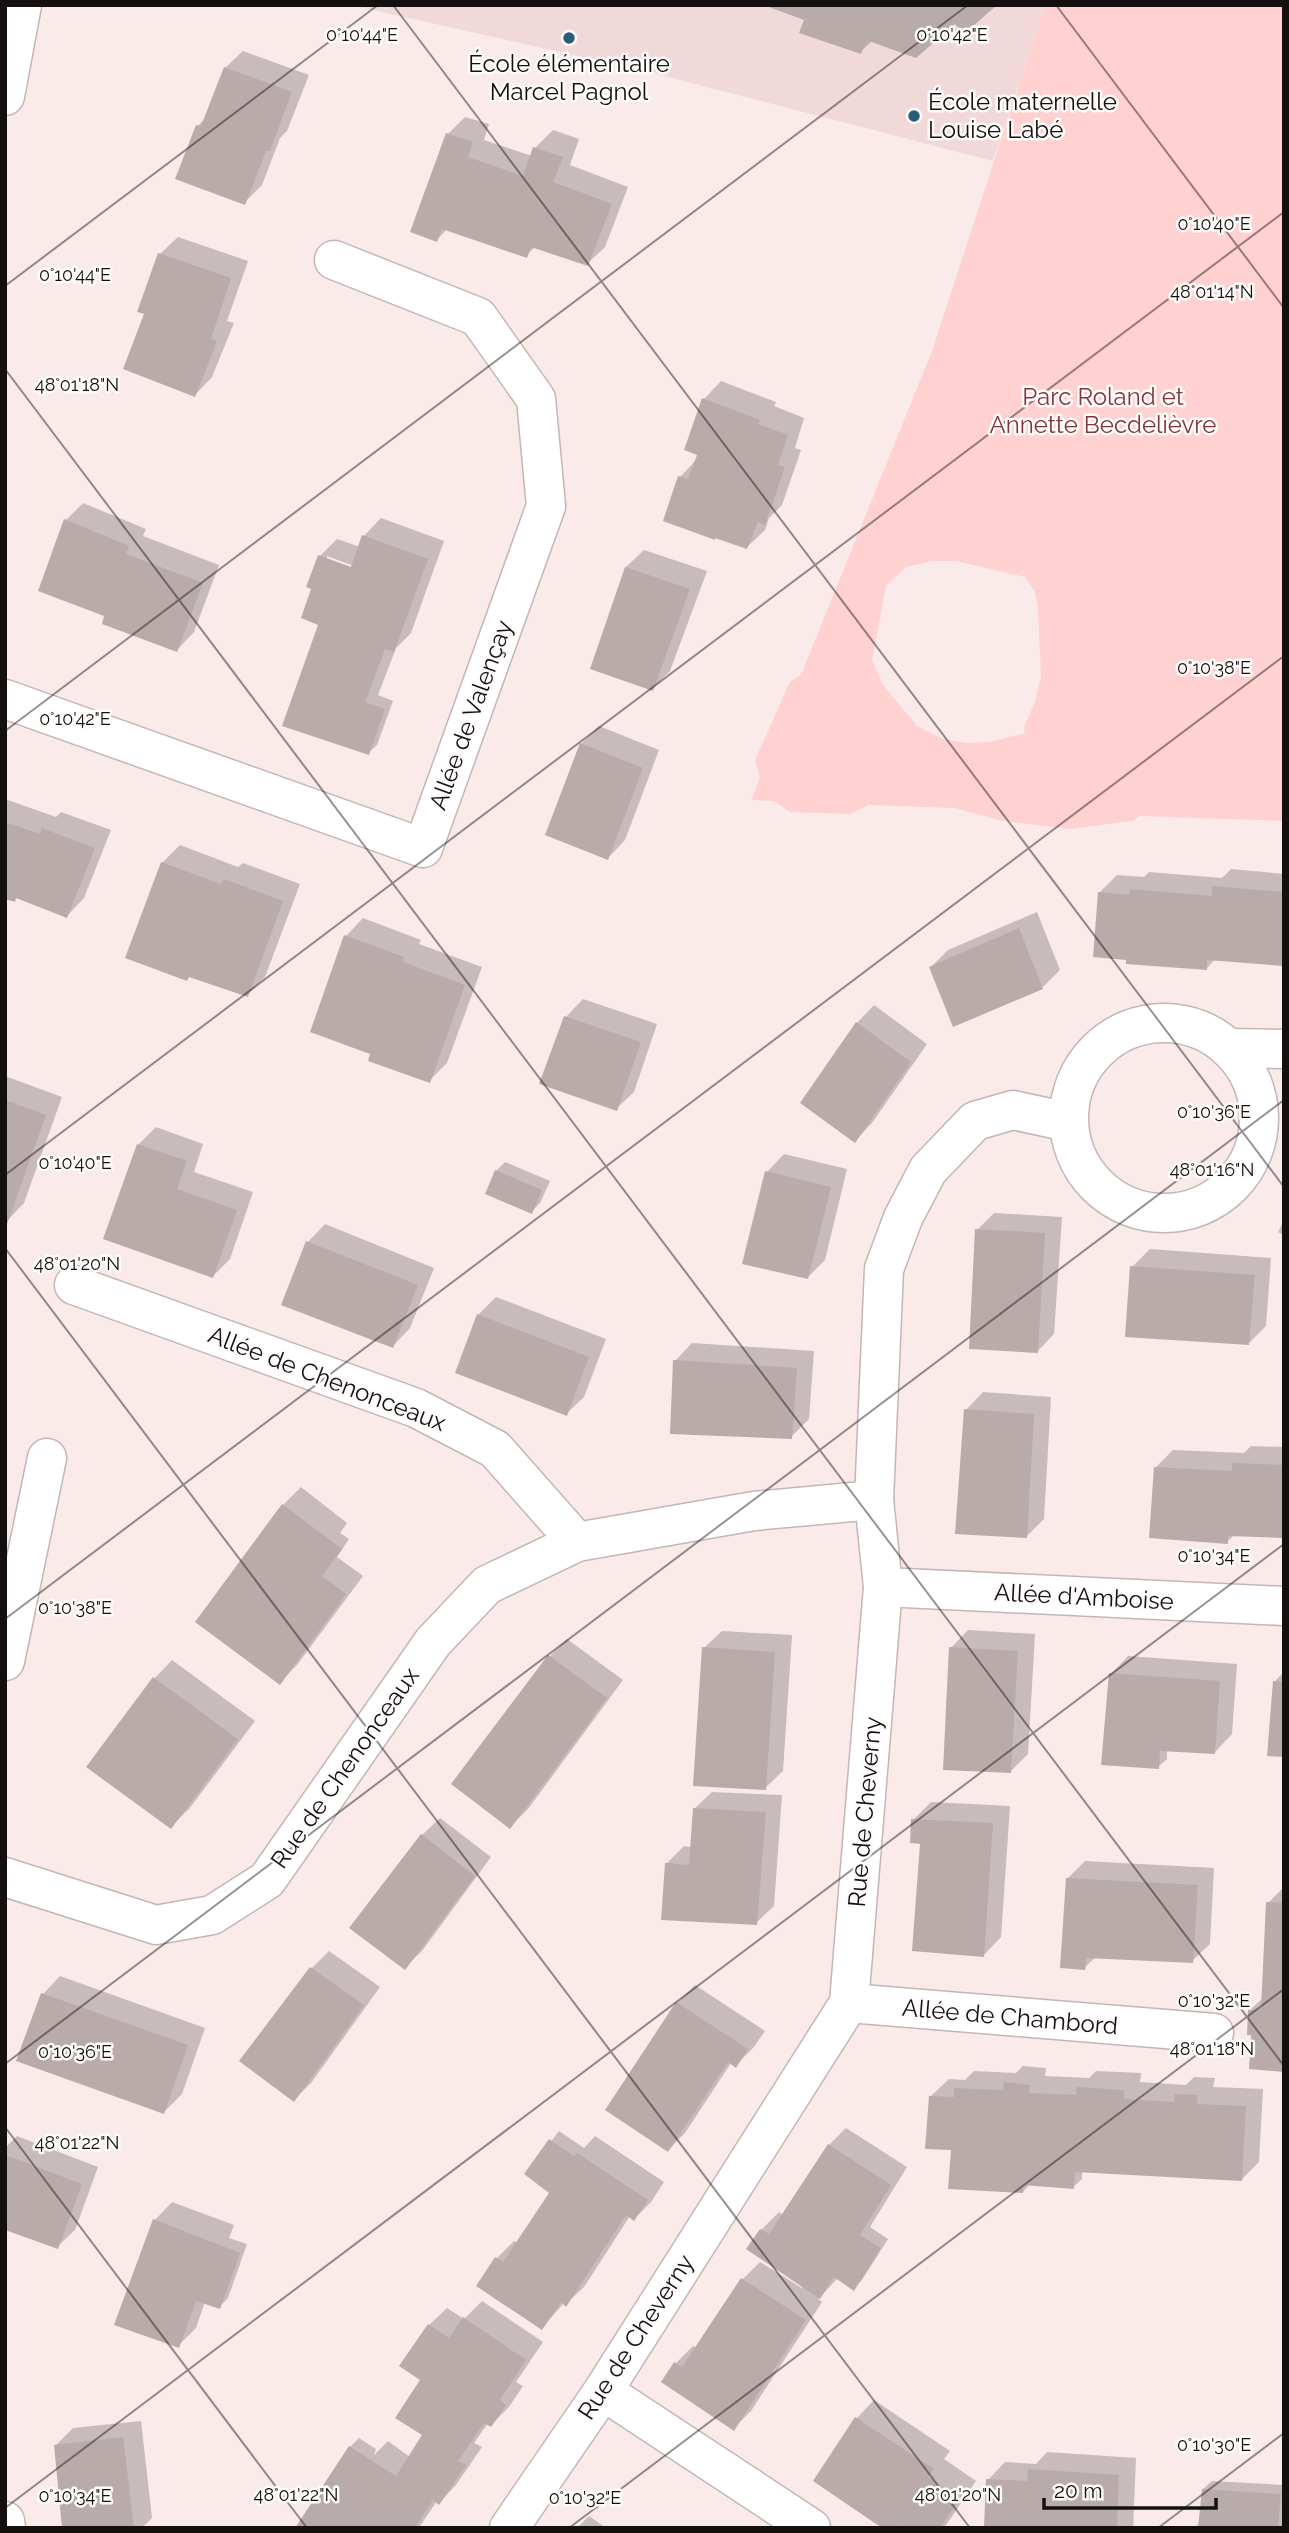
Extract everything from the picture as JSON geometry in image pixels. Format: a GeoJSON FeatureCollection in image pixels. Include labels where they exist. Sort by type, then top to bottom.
{"type":"FeatureCollection","features":[{"type":"Feature","properties":{"kind":"street"},"geometry":{"type":"LineString","coordinates":[[5,96],[22,5]]}},
{"type":"Feature","properties":{"kind":"street","name":"Allée de Valençay"},"geometry":{"type":"LineString","coordinates":[[5,699],[423,848],[546,506],[536,399],[478,317],[334,260]]}},
{"type":"Feature","properties":{"kind":"street"},"geometry":{"type":"LineString","coordinates":[[1169,1023],[1200,1030],[1228,1048],[1248,1075],[1258,1107],[1257,1141],[1243,1172],[1219,1196],[1189,1211],[1155,1213],[1122,1204],[1095,1184],[1076,1155],[1068,1122],[1072,1091],[1086,1063],[1108,1040],[1137,1026],[1169,1023]]}},
{"type":"Feature","properties":{"kind":"street"},"geometry":{"type":"LineString","coordinates":[[1228,1048],[1284,1049]]}},
{"type":"Feature","properties":{"kind":"street","name":"Rue de Cheverny"},"geometry":{"type":"LineString","coordinates":[[509,2528],[603,2391],[849,2003],[883,1587],[874,1500],[884,1269],[902,1219],[928,1170],[975,1121],[1013,1110],[1068,1122]]}},
{"type":"Feature","properties":{"kind":"street","name":"Allée de Chenonceaux"},"geometry":{"type":"LineString","coordinates":[[74,1285],[416,1408],[495,1449],[578,1542]]}},
{"type":"Feature","properties":{"kind":"street"},"geometry":{"type":"LineString","coordinates":[[5,1661],[47,1458]]}},
{"type":"Feature","properties":{"kind":"street"},"geometry":{"type":"LineString","coordinates":[[578,1542],[754,1511],[874,1500]]}},
{"type":"Feature","properties":{"kind":"street","name":"Rue de Chenonceaux"},"geometry":{"type":"LineString","coordinates":[[5,1877],[156,1925],[212,1914],[267,1880],[433,1642],[487,1585],[578,1542]]}},
{"type":"Feature","properties":{"kind":"street","name":"Allée d'Amboise"},"geometry":{"type":"LineString","coordinates":[[883,1587],[1284,1606]]}},
{"type":"Feature","properties":{"kind":"street","name":"Allée de Chambord"},"geometry":{"type":"LineString","coordinates":[[849,2003],[1214,2033]]}},
{"type":"Feature","properties":{"kind":"street"},"geometry":{"type":"LineString","coordinates":[[603,2391],[811,2528]]}},
{"type":"Feature","properties":{"kind":"street"},"geometry":{"type":"LineString","coordinates":[[5,2521],[6,2528]]}},
{"type":"Feature","properties":{"kind":"shaded area","name":"École maternelle Louise Labé"},"geometry":{"type":"Polygon","coordinates":[[[351,5],[1045,5],[993,161],[645,71],[351,5]]]}},
{"type":"Feature","properties":{"kind":"green space","name":"Parc Roland et Annette Becdelièvre"},"geometry":{"type":"Polygon","coordinates":[[[1045,5],[1284,5],[1284,821],[1140,816],[1132,821],[1071,829],[1003,821],[954,808],[868,805],[850,814],[790,812],[774,801],[751,800],[760,778],[755,760],[790,682],[801,675],[932,351],[1045,5]],[[932,561],[906,567],[886,586],[872,660],[883,685],[917,726],[943,739],[966,743],[990,742],[1025,733],[1024,727],[1035,702],[1041,676],[1035,592],[1025,577],[956,561],[932,561]]]}},
{"type":"Feature","properties":{"kind":"building"},"geometry":{"type":"Polygon","coordinates":[[[997,5],[964,34],[955,24],[916,58],[866,40],[861,54],[799,33],[804,20],[766,6],[997,5]]]}},
{"type":"Feature","properties":{"kind":"building"},"geometry":{"type":"Polygon","coordinates":[[[224,67],[292,92],[270,151],[266,151],[245,205],[175,179],[196,125],[201,126],[224,67]]]}},
{"type":"Feature","properties":{"kind":"building"},"geometry":{"type":"Polygon","coordinates":[[[446,133],[473,142],[468,157],[523,176],[533,147],[563,157],[553,182],[612,204],[588,266],[531,247],[527,258],[442,229],[437,242],[410,232],[446,133]]]}},
{"type":"Feature","properties":{"kind":"building"},"geometry":{"type":"Polygon","coordinates":[[[158,253],[231,278],[211,339],[217,341],[195,397],[123,369],[144,314],[137,312],[158,253]]]}},
{"type":"Feature","properties":{"kind":"building"},"geometry":{"type":"Polygon","coordinates":[[[702,398],[760,420],[758,424],[788,435],[778,465],[785,467],[765,525],[758,522],[747,549],[663,521],[678,476],[688,479],[697,455],[684,450],[702,398]]]}},
{"type":"Feature","properties":{"kind":"building"},"geometry":{"type":"Polygon","coordinates":[[[64,519],[129,546],[126,554],[203,583],[177,652],[102,624],[104,616],[38,591],[64,519]]]}},
{"type":"Feature","properties":{"kind":"building"},"geometry":{"type":"Polygon","coordinates":[[[362,535],[428,559],[394,652],[385,649],[365,702],[385,709],[369,755],[282,726],[318,625],[301,618],[311,589],[306,587],[318,555],[351,567],[362,535]]]}},
{"type":"Feature","properties":{"kind":"building"},"geometry":{"type":"Polygon","coordinates":[[[625,567],[690,589],[653,691],[590,669],[625,567]]]}},
{"type":"Feature","properties":{"kind":"building"},"geometry":{"type":"Polygon","coordinates":[[[580,743],[643,768],[608,860],[545,835],[580,743]]]}},
{"type":"Feature","properties":{"kind":"building"},"geometry":{"type":"Polygon","coordinates":[[[5,822],[40,834],[42,828],[95,848],[67,918],[16,898],[15,902],[5,899],[5,822]]]}},
{"type":"Feature","properties":{"kind":"building"},"geometry":{"type":"Polygon","coordinates":[[[161,862],[221,884],[224,879],[283,901],[248,997],[189,977],[187,981],[125,958],[161,862]]]}},
{"type":"Feature","properties":{"kind":"building"},"geometry":{"type":"Polygon","coordinates":[[[1212,886],[1284,892],[1284,966],[1207,960],[1207,970],[1126,964],[1126,960],[1093,957],[1098,892],[1129,895],[1130,889],[1212,896],[1212,886]]]}},
{"type":"Feature","properties":{"kind":"building"},"geometry":{"type":"Polygon","coordinates":[[[1019,928],[1043,989],[953,1027],[929,967],[1019,928]]]}},
{"type":"Feature","properties":{"kind":"building"},"geometry":{"type":"Polygon","coordinates":[[[344,935],[404,957],[403,962],[465,985],[430,1083],[368,1061],[370,1054],[310,1032],[344,935]]]}},
{"type":"Feature","properties":{"kind":"building"},"geometry":{"type":"Polygon","coordinates":[[[564,1016],[641,1042],[617,1111],[539,1084],[564,1016]]]}},
{"type":"Feature","properties":{"kind":"building"},"geometry":{"type":"Polygon","coordinates":[[[856,1022],[911,1062],[855,1143],[800,1103],[856,1022]]]}},
{"type":"Feature","properties":{"kind":"building"},"geometry":{"type":"Polygon","coordinates":[[[5,1100],[46,1115],[6,1227],[5,1227],[5,1100]]]}},
{"type":"Feature","properties":{"kind":"building"},"geometry":{"type":"Polygon","coordinates":[[[137,1144],[187,1161],[177,1189],[237,1210],[213,1278],[103,1239],[137,1144]]]}},
{"type":"Feature","properties":{"kind":"building"},"geometry":{"type":"Polygon","coordinates":[[[495,1170],[542,1190],[532,1214],[485,1194],[495,1170]]]}},
{"type":"Feature","properties":{"kind":"building"},"geometry":{"type":"Polygon","coordinates":[[[765,1171],[831,1187],[808,1279],[742,1264],[765,1171]]]}},
{"type":"Feature","properties":{"kind":"building"},"geometry":{"type":"Polygon","coordinates":[[[975,1229],[1045,1233],[1038,1353],[969,1349],[975,1229]]]}},
{"type":"Feature","properties":{"kind":"building"},"geometry":{"type":"Polygon","coordinates":[[[306,1241],[418,1285],[393,1348],[281,1305],[306,1241]]]}},
{"type":"Feature","properties":{"kind":"building"},"geometry":{"type":"Polygon","coordinates":[[[1130,1266],[1255,1275],[1249,1345],[1125,1337],[1130,1266]]]}},
{"type":"Feature","properties":{"kind":"building"},"geometry":{"type":"Polygon","coordinates":[[[477,1314],[589,1357],[567,1416],[455,1373],[477,1314]]]}},
{"type":"Feature","properties":{"kind":"building"},"geometry":{"type":"Polygon","coordinates":[[[673,1360],[797,1368],[792,1439],[670,1434],[673,1360]]]}},
{"type":"Feature","properties":{"kind":"building"},"geometry":{"type":"Polygon","coordinates":[[[964,1409],[1034,1414],[1027,1538],[955,1534],[964,1409]]]}},
{"type":"Feature","properties":{"kind":"building"},"geometry":{"type":"Polygon","coordinates":[[[1232,1463],[1284,1465],[1284,1538],[1228,1536],[1228,1544],[1149,1538],[1154,1467],[1232,1471],[1232,1463]]]}},
{"type":"Feature","properties":{"kind":"building"},"geometry":{"type":"Polygon","coordinates":[[[282,1504],[342,1549],[322,1576],[346,1594],[280,1685],[195,1622],[282,1504]]]}},
{"type":"Feature","properties":{"kind":"building"},"geometry":{"type":"Polygon","coordinates":[[[702,1647],[775,1652],[766,1790],[693,1786],[702,1647]]]}},
{"type":"Feature","properties":{"kind":"building"},"geometry":{"type":"Polygon","coordinates":[[[949,1647],[1018,1651],[1011,1773],[943,1770],[949,1647]]]}},
{"type":"Feature","properties":{"kind":"building"},"geometry":{"type":"Polygon","coordinates":[[[548,1655],[607,1698],[510,1829],[451,1784],[548,1655]]]}},
{"type":"Feature","properties":{"kind":"building"},"geometry":{"type":"Polygon","coordinates":[[[1109,1673],[1220,1681],[1215,1754],[1160,1751],[1159,1769],[1101,1765],[1109,1673]]]}},
{"type":"Feature","properties":{"kind":"building"},"geometry":{"type":"Polygon","coordinates":[[[153,1677],[238,1739],[171,1829],[86,1767],[153,1677]]]}},
{"type":"Feature","properties":{"kind":"building"},"geometry":{"type":"Polygon","coordinates":[[[1273,1681],[1284,1682],[1284,1757],[1267,1756],[1273,1681]]]}},
{"type":"Feature","properties":{"kind":"building"},"geometry":{"type":"Polygon","coordinates":[[[693,1808],[766,1812],[757,1925],[661,1920],[665,1863],[689,1865],[693,1808]]]}},
{"type":"Feature","properties":{"kind":"building"},"geometry":{"type":"Polygon","coordinates":[[[911,1819],[993,1823],[984,1957],[912,1951],[920,1844],[910,1843],[911,1819]]]}},
{"type":"Feature","properties":{"kind":"building"},"geometry":{"type":"Polygon","coordinates":[[[421,1834],[475,1876],[405,1970],[349,1928],[421,1834]]]}},
{"type":"Feature","properties":{"kind":"building"},"geometry":{"type":"Polygon","coordinates":[[[1066,1878],[1198,1885],[1193,1963],[1087,1958],[1085,1970],[1060,1968],[1066,1878]]]}},
{"type":"Feature","properties":{"kind":"building"},"geometry":{"type":"Polygon","coordinates":[[[1266,1902],[1284,1903],[1284,2072],[1249,2069],[1251,2035],[1247,2035],[1248,2010],[1261,2009],[1266,1902]]]}},
{"type":"Feature","properties":{"kind":"building"},"geometry":{"type":"Polygon","coordinates":[[[310,1967],[364,2005],[294,2102],[239,2061],[310,1967]]]}},
{"type":"Feature","properties":{"kind":"building"},"geometry":{"type":"Polygon","coordinates":[[[41,1993],[188,2045],[164,2114],[16,2061],[41,1993]]]}},
{"type":"Feature","properties":{"kind":"building"},"geometry":{"type":"Polygon","coordinates":[[[676,2002],[748,2049],[736,2068],[728,2062],[668,2152],[605,2110],[676,2002]]]}},
{"type":"Feature","properties":{"kind":"building"},"geometry":{"type":"Polygon","coordinates":[[[1004,2082],[1030,2085],[1029,2093],[1076,2095],[1077,2087],[1124,2090],[1124,2099],[1174,2102],[1175,2094],[1198,2095],[1197,2104],[1246,2106],[1242,2181],[1075,2172],[1074,2189],[1023,2185],[1023,2193],[948,2189],[951,2150],[925,2149],[929,2096],[954,2097],[954,2088],[1003,2090],[1004,2082]]]}},
{"type":"Feature","properties":{"kind":"building"},"geometry":{"type":"Polygon","coordinates":[[[549,2139],[574,2156],[577,2153],[648,2200],[634,2221],[626,2215],[566,2307],[561,2302],[542,2330],[476,2286],[495,2257],[503,2262],[549,2193],[524,2174],[549,2139]]]}},
{"type":"Feature","properties":{"kind":"building"},"geometry":{"type":"Polygon","coordinates":[[[828,2144],[891,2185],[860,2235],[881,2248],[854,2291],[834,2277],[820,2299],[746,2249],[760,2229],[769,2234],[828,2144]]]}},
{"type":"Feature","properties":{"kind":"building"},"geometry":{"type":"Polygon","coordinates":[[[5,2155],[82,2184],[58,2249],[5,2230],[5,2155]]]}},
{"type":"Feature","properties":{"kind":"building"},"geometry":{"type":"Polygon","coordinates":[[[153,2219],[240,2253],[220,2309],[196,2301],[179,2348],[114,2325],[153,2219]]]}},
{"type":"Feature","properties":{"kind":"building"},"geometry":{"type":"Polygon","coordinates":[[[741,2278],[806,2320],[734,2431],[661,2382],[674,2362],[682,2367],[741,2278]]]}},
{"type":"Feature","properties":{"kind":"building"},"geometry":{"type":"Polygon","coordinates":[[[463,2317],[526,2360],[500,2400],[506,2405],[491,2427],[484,2423],[458,2461],[466,2465],[439,2505],[433,2500],[415,2528],[295,2528],[349,2446],[396,2476],[422,2435],[395,2418],[420,2380],[399,2366],[428,2324],[449,2338],[463,2317]]]}},
{"type":"Feature","properties":{"kind":"building"},"geometry":{"type":"Polygon","coordinates":[[[855,2417],[934,2469],[928,2477],[960,2499],[940,2528],[900,2528],[896,2525],[895,2528],[882,2528],[813,2481],[855,2417]]]}},
{"type":"Feature","properties":{"kind":"building"},"geometry":{"type":"Polygon","coordinates":[[[123,2437],[134,2528],[62,2528],[54,2445],[123,2437]]]}},
{"type":"Feature","properties":{"kind":"building"},"geometry":{"type":"Polygon","coordinates":[[[1028,2469],[1119,2475],[1117,2528],[984,2528],[986,2479],[1027,2481],[1028,2469]]]}},
{"type":"Feature","properties":{"kind":"building"},"geometry":{"type":"Polygon","coordinates":[[[1202,2489],[1281,2494],[1278,2528],[1198,2528],[1202,2489]]]}},
{"type":"Feature","properties":{"kind":"place","name":"École élémentaire Marcel Pagnol"},"geometry":{"type":"Point","coordinates":[569,38]}},
{"type":"Feature","properties":{"kind":"place","name":"École maternelle Louise Labé"},"geometry":{"type":"Point","coordinates":[914,116]}}]}
